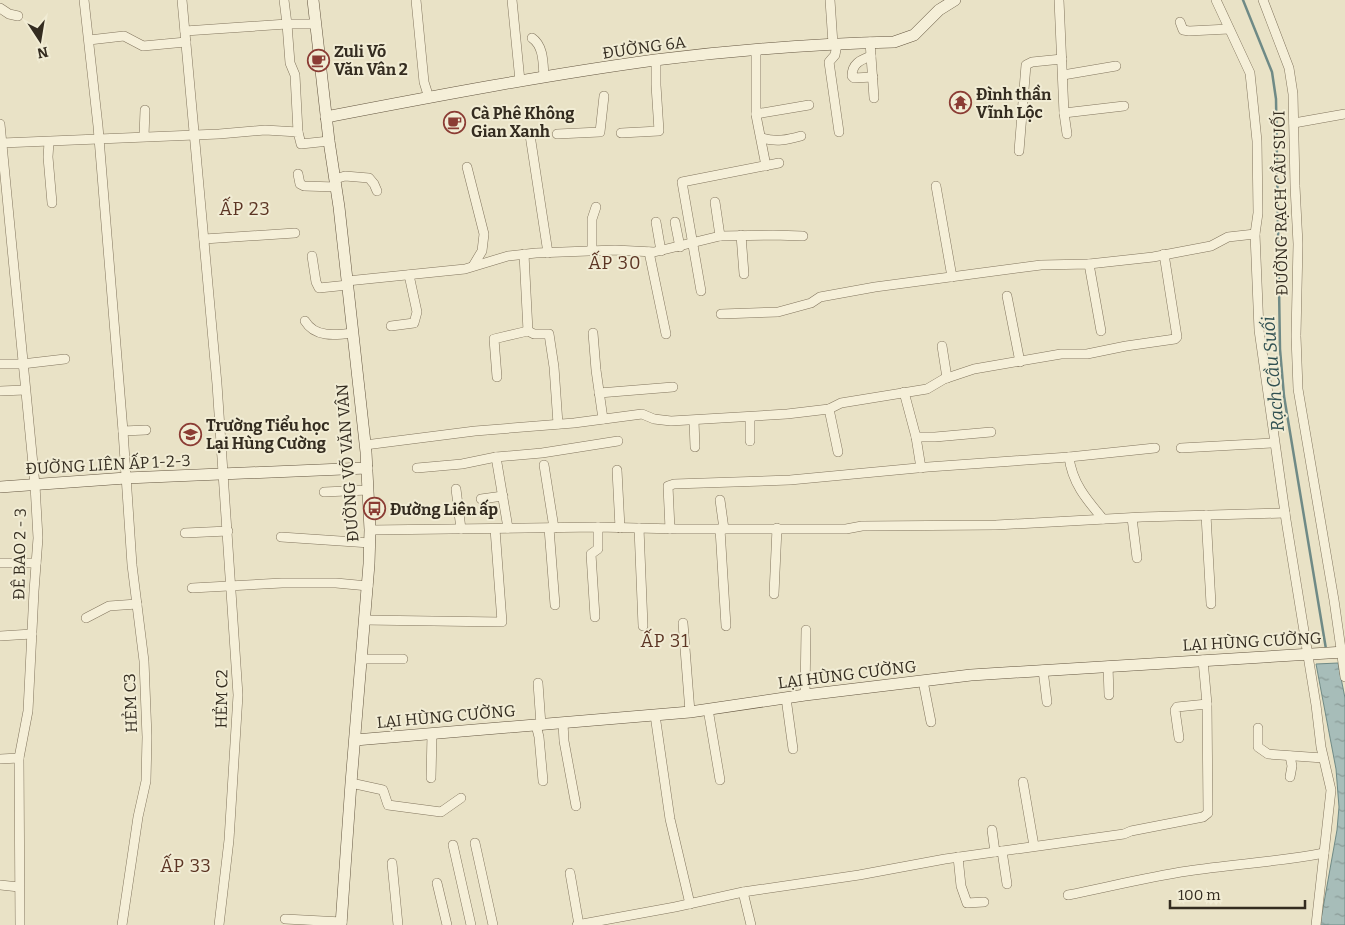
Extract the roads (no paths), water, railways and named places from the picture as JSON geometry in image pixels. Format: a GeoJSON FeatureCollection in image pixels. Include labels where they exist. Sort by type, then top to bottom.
{"type":"FeatureCollection","features":[{"type":"Feature","properties":{"kind":"street","name":"HẺM C3"},"geometry":{"type":"LineString","coordinates":[[84,0],[99,138],[124,431],[126,478],[144,666],[147,738],[146,781],[138,817],[122,925]]}},
{"type":"Feature","properties":{"kind":"street","name":"HẺM C2"},"geometry":{"type":"LineString","coordinates":[[182,0],[217,384],[238,695],[229,840],[220,925]]}},
{"type":"Feature","properties":{"kind":"street"},"geometry":{"type":"LineString","coordinates":[[284,0],[290,63],[295,75],[298,132],[301,144],[329,141]]}},
{"type":"Feature","properties":{"kind":"street","name":"ĐƯỜNG VÕ VĂN VÂN"},"geometry":{"type":"LineString","coordinates":[[313,0],[348,283],[365,445],[370,530],[368,586],[351,782],[342,924]]}},
{"type":"Feature","properties":{"kind":"street"},"geometry":{"type":"LineString","coordinates":[[416,0],[424,82],[429,98]]}},
{"type":"Feature","properties":{"kind":"street"},"geometry":{"type":"LineString","coordinates":[[512,0],[520,81]]}},
{"type":"Feature","properties":{"kind":"street"},"geometry":{"type":"LineString","coordinates":[[830,0],[835,55],[829,62],[839,132]]}},
{"type":"Feature","properties":{"kind":"street","name":"ĐƯỜNG 6A"},"geometry":{"type":"LineString","coordinates":[[326,117],[520,81],[656,60],[835,44],[894,42],[914,35],[939,10],[955,0]]}},
{"type":"Feature","properties":{"kind":"street"},"geometry":{"type":"LineString","coordinates":[[1059,0],[1064,113],[1067,134]]}},
{"type":"Feature","properties":{"kind":"street"},"geometry":{"type":"LineString","coordinates":[[1216,0],[1250,73],[1257,141],[1258,213],[1255,234],[1259,330],[1284,513],[1310,654],[1324,758],[1331,790],[1316,925]]}},
{"type":"Feature","properties":{"kind":"street","name":"ĐƯỜNG RẠCH CẦU SUỐI"},"geometry":{"type":"LineString","coordinates":[[1263,0],[1289,68],[1293,94],[1294,186],[1298,244],[1296,336],[1298,389],[1334,600],[1345,677]]}},
{"type":"Feature","properties":{"kind":"street"},"geometry":{"type":"LineString","coordinates":[[0,8],[9,14],[18,16]]}},
{"type":"Feature","properties":{"kind":"street"},"geometry":{"type":"LineString","coordinates":[[1180,22],[1183,30],[1189,31],[1229,29]]}},
{"type":"Feature","properties":{"kind":"street"},"geometry":{"type":"LineString","coordinates":[[185,31],[287,24],[315,24]]}},
{"type":"Feature","properties":{"kind":"street"},"geometry":{"type":"LineString","coordinates":[[89,40],[124,36],[144,46],[186,42]]}},
{"type":"Feature","properties":{"kind":"street"},"geometry":{"type":"LineString","coordinates":[[532,38],[537,42],[541,52],[544,77]]}},
{"type":"Feature","properties":{"kind":"street"},"geometry":{"type":"LineString","coordinates":[[870,42],[874,98]]}},
{"type":"Feature","properties":{"kind":"street"},"geometry":{"type":"LineString","coordinates":[[756,50],[756,114],[766,166]]}},
{"type":"Feature","properties":{"kind":"street"},"geometry":{"type":"LineString","coordinates":[[871,56],[858,61],[852,69],[852,76],[854,78],[873,77]]}},
{"type":"Feature","properties":{"kind":"street"},"geometry":{"type":"LineString","coordinates":[[1019,151],[1026,65],[1032,62],[1062,59]]}},
{"type":"Feature","properties":{"kind":"street"},"geometry":{"type":"LineString","coordinates":[[621,133],[660,131],[656,60]]}},
{"type":"Feature","properties":{"kind":"street"},"geometry":{"type":"LineString","coordinates":[[1063,75],[1116,66]]}},
{"type":"Feature","properties":{"kind":"street"},"geometry":{"type":"LineString","coordinates":[[557,134],[600,132],[604,96]]}},
{"type":"Feature","properties":{"kind":"street"},"geometry":{"type":"LineString","coordinates":[[756,114],[809,105]]}},
{"type":"Feature","properties":{"kind":"street"},"geometry":{"type":"LineString","coordinates":[[1064,113],[1124,106]]}},
{"type":"Feature","properties":{"kind":"street"},"geometry":{"type":"LineString","coordinates":[[144,136],[145,110]]}},
{"type":"Feature","properties":{"kind":"street"},"geometry":{"type":"LineString","coordinates":[[1294,123],[1345,114]]}},
{"type":"Feature","properties":{"kind":"street","name":"ĐÊ BAO 2 - 3"},"geometry":{"type":"LineString","coordinates":[[0,124],[35,485],[38,538],[28,711],[19,758],[20,925]]}},
{"type":"Feature","properties":{"kind":"street"},"geometry":{"type":"LineString","coordinates":[[2,143],[220,134],[265,130],[298,132]]}},
{"type":"Feature","properties":{"kind":"street"},"geometry":{"type":"LineString","coordinates":[[530,135],[548,253]]}},
{"type":"Feature","properties":{"kind":"street"},"geometry":{"type":"LineString","coordinates":[[762,138],[770,141],[783,141],[801,136]]}},
{"type":"Feature","properties":{"kind":"street"},"geometry":{"type":"LineString","coordinates":[[49,142],[48,156],[52,203]]}},
{"type":"Feature","properties":{"kind":"street"},"geometry":{"type":"LineString","coordinates":[[701,291],[682,182],[779,163]]}},
{"type":"Feature","properties":{"kind":"street"},"geometry":{"type":"LineString","coordinates":[[468,168],[484,234],[482,251],[473,266]]}},
{"type":"Feature","properties":{"kind":"street"},"geometry":{"type":"LineString","coordinates":[[298,174],[300,184],[304,186],[336,183],[345,176],[368,178],[374,184],[377,192]]}},
{"type":"Feature","properties":{"kind":"street"},"geometry":{"type":"LineString","coordinates":[[936,186],[952,277]]}},
{"type":"Feature","properties":{"kind":"street"},"geometry":{"type":"LineString","coordinates":[[715,202],[720,236]]}},
{"type":"Feature","properties":{"kind":"street"},"geometry":{"type":"LineString","coordinates":[[592,251],[592,219],[596,207]]}},
{"type":"Feature","properties":{"kind":"street"},"geometry":{"type":"LineString","coordinates":[[656,222],[661,251]]}},
{"type":"Feature","properties":{"kind":"street"},"geometry":{"type":"LineString","coordinates":[[675,222],[680,247]]}},
{"type":"Feature","properties":{"kind":"street"},"geometry":{"type":"LineString","coordinates":[[204,240],[295,234]]}},
{"type":"Feature","properties":{"kind":"street"},"geometry":{"type":"LineString","coordinates":[[721,314],[778,312],[811,303],[820,297],[874,287],[1041,265],[1114,262],[1211,246],[1228,237],[1255,234]]}},
{"type":"Feature","properties":{"kind":"street"},"geometry":{"type":"LineString","coordinates":[[741,235],[744,274]]}},
{"type":"Feature","properties":{"kind":"street"},"geometry":{"type":"LineString","coordinates":[[312,256],[316,282],[319,288],[465,269],[508,256],[524,254],[592,251],[650,252],[680,247],[720,236],[803,236]]}},
{"type":"Feature","properties":{"kind":"street"},"geometry":{"type":"LineString","coordinates":[[650,252],[666,334]]}},
{"type":"Feature","properties":{"kind":"street"},"geometry":{"type":"LineString","coordinates":[[524,254],[528,331]]}},
{"type":"Feature","properties":{"kind":"street"},"geometry":{"type":"LineString","coordinates":[[365,445],[466,432],[642,414],[654,419],[671,422],[787,414],[829,409],[841,403],[927,389],[947,378],[974,370],[1061,354],[1087,354],[1176,339],[1164,254]]}},
{"type":"Feature","properties":{"kind":"street"},"geometry":{"type":"LineString","coordinates":[[1089,264],[1101,331]]}},
{"type":"Feature","properties":{"kind":"street"},"geometry":{"type":"LineString","coordinates":[[391,326],[414,323],[417,312],[409,275]]}},
{"type":"Feature","properties":{"kind":"street"},"geometry":{"type":"LineString","coordinates":[[1007,296],[1020,362]]}},
{"type":"Feature","properties":{"kind":"street"},"geometry":{"type":"LineString","coordinates":[[305,321],[314,332],[334,336],[353,334]]}},
{"type":"Feature","properties":{"kind":"street"},"geometry":{"type":"LineString","coordinates":[[497,377],[494,339],[528,331],[534,334],[549,334],[554,367],[558,424]]}},
{"type":"Feature","properties":{"kind":"street"},"geometry":{"type":"LineString","coordinates":[[593,333],[603,419]]}},
{"type":"Feature","properties":{"kind":"street"},"geometry":{"type":"LineString","coordinates":[[942,346],[947,378]]}},
{"type":"Feature","properties":{"kind":"street"},"geometry":{"type":"LineString","coordinates":[[0,364],[22,364],[64,359]]}},
{"type":"Feature","properties":{"kind":"street"},"geometry":{"type":"LineString","coordinates":[[599,393],[673,387]]}},
{"type":"Feature","properties":{"kind":"street"},"geometry":{"type":"LineString","coordinates":[[0,391],[25,390]]}},
{"type":"Feature","properties":{"kind":"street"},"geometry":{"type":"LineString","coordinates":[[904,392],[916,437],[921,468]]}},
{"type":"Feature","properties":{"kind":"street"},"geometry":{"type":"LineString","coordinates":[[829,409],[838,452]]}},
{"type":"Feature","properties":{"kind":"street"},"geometry":{"type":"LineString","coordinates":[[750,417],[750,441]]}},
{"type":"Feature","properties":{"kind":"street"},"geometry":{"type":"LineString","coordinates":[[694,421],[695,447]]}},
{"type":"Feature","properties":{"kind":"street"},"geometry":{"type":"LineString","coordinates":[[124,431],[146,430]]}},
{"type":"Feature","properties":{"kind":"street"},"geometry":{"type":"LineString","coordinates":[[916,437],[991,432]]}},
{"type":"Feature","properties":{"kind":"street"},"geometry":{"type":"LineString","coordinates":[[417,468],[462,464],[496,456],[542,453],[618,440]]}},
{"type":"Feature","properties":{"kind":"street"},"geometry":{"type":"LineString","coordinates":[[1181,448],[1274,443]]}},
{"type":"Feature","properties":{"kind":"street"},"geometry":{"type":"LineString","coordinates":[[670,529],[668,486],[671,484],[790,480],[1155,448]]}},
{"type":"Feature","properties":{"kind":"street"},"geometry":{"type":"LineString","coordinates":[[496,456],[508,528]]}},
{"type":"Feature","properties":{"kind":"street"},"geometry":{"type":"LineString","coordinates":[[1068,457],[1071,472],[1077,484],[1088,502],[1104,519]]}},
{"type":"Feature","properties":{"kind":"street"},"geometry":{"type":"LineString","coordinates":[[544,466],[551,528],[555,605]]}},
{"type":"Feature","properties":{"kind":"street","name":"ĐƯỜNG LIÊN ẤP 1-2-3"},"geometry":{"type":"LineString","coordinates":[[0,487],[126,478],[367,468]]}},
{"type":"Feature","properties":{"kind":"street"},"geometry":{"type":"LineString","coordinates":[[617,470],[620,528]]}},
{"type":"Feature","properties":{"kind":"street"},"geometry":{"type":"LineString","coordinates":[[456,489],[461,529]]}},
{"type":"Feature","properties":{"kind":"street"},"geometry":{"type":"LineString","coordinates":[[324,492],[368,490]]}},
{"type":"Feature","properties":{"kind":"street"},"geometry":{"type":"LineString","coordinates":[[481,499],[503,496]]}},
{"type":"Feature","properties":{"kind":"street"},"geometry":{"type":"LineString","coordinates":[[720,500],[726,626]]}},
{"type":"Feature","properties":{"kind":"street"},"geometry":{"type":"LineString","coordinates":[[370,530],[598,527],[846,529],[862,526],[996,525],[1284,513]]}},
{"type":"Feature","properties":{"kind":"street"},"geometry":{"type":"LineString","coordinates":[[1206,515],[1211,604]]}},
{"type":"Feature","properties":{"kind":"street"},"geometry":{"type":"LineString","coordinates":[[1132,518],[1137,558]]}},
{"type":"Feature","properties":{"kind":"street"},"geometry":{"type":"LineString","coordinates":[[595,617],[591,554],[598,548],[598,527]]}},
{"type":"Feature","properties":{"kind":"street"},"geometry":{"type":"LineString","coordinates":[[364,620],[502,622],[495,528]]}},
{"type":"Feature","properties":{"kind":"street"},"geometry":{"type":"LineString","coordinates":[[639,528],[643,626]]}},
{"type":"Feature","properties":{"kind":"street"},"geometry":{"type":"LineString","coordinates":[[774,594],[777,528]]}},
{"type":"Feature","properties":{"kind":"street"},"geometry":{"type":"LineString","coordinates":[[185,533],[228,531]]}},
{"type":"Feature","properties":{"kind":"street"},"geometry":{"type":"LineString","coordinates":[[281,537],[370,543]]}},
{"type":"Feature","properties":{"kind":"street"},"geometry":{"type":"LineString","coordinates":[[0,563],[36,562]]}},
{"type":"Feature","properties":{"kind":"street"},"geometry":{"type":"LineString","coordinates":[[192,588],[232,587],[282,582],[336,583],[368,586]]}},
{"type":"Feature","properties":{"kind":"street"},"geometry":{"type":"LineString","coordinates":[[86,618],[109,606],[137,604]]}},
{"type":"Feature","properties":{"kind":"street"},"geometry":{"type":"LineString","coordinates":[[683,623],[690,712]]}},
{"type":"Feature","properties":{"kind":"street"},"geometry":{"type":"LineString","coordinates":[[805,695],[806,630]]}},
{"type":"Feature","properties":{"kind":"street"},"geometry":{"type":"LineString","coordinates":[[0,636],[32,634]]}},
{"type":"Feature","properties":{"kind":"street","name":"LẠI HÙNG CƯỜNG"},"geometry":{"type":"LineString","coordinates":[[355,740],[690,712],[805,695],[922,681],[1042,670],[1342,653]]}},
{"type":"Feature","properties":{"kind":"street"},"geometry":{"type":"LineString","coordinates":[[362,659],[404,659]]}},
{"type":"Feature","properties":{"kind":"street"},"geometry":{"type":"LineString","coordinates":[[570,873],[578,925],[593,924],[743,892],[860,875],[958,857],[1124,834],[1203,817],[1208,813],[1207,704],[1203,660]]}},
{"type":"Feature","properties":{"kind":"street"},"geometry":{"type":"LineString","coordinates":[[1108,666],[1109,695]]}},
{"type":"Feature","properties":{"kind":"street"},"geometry":{"type":"LineString","coordinates":[[1042,670],[1047,702]]}},
{"type":"Feature","properties":{"kind":"street"},"geometry":{"type":"LineString","coordinates":[[922,681],[931,722]]}},
{"type":"Feature","properties":{"kind":"street"},"geometry":{"type":"LineString","coordinates":[[538,683],[538,725],[543,781]]}},
{"type":"Feature","properties":{"kind":"street"},"geometry":{"type":"LineString","coordinates":[[786,698],[792,749]]}},
{"type":"Feature","properties":{"kind":"street"},"geometry":{"type":"LineString","coordinates":[[1179,738],[1175,710],[1177,707],[1207,704]]}},
{"type":"Feature","properties":{"kind":"street"},"geometry":{"type":"LineString","coordinates":[[708,710],[720,780]]}},
{"type":"Feature","properties":{"kind":"street"},"geometry":{"type":"LineString","coordinates":[[655,715],[670,820],[690,904]]}},
{"type":"Feature","properties":{"kind":"street"},"geometry":{"type":"LineString","coordinates":[[562,723],[576,806]]}},
{"type":"Feature","properties":{"kind":"street"},"geometry":{"type":"LineString","coordinates":[[1258,728],[1258,747],[1268,754],[1324,758]]}},
{"type":"Feature","properties":{"kind":"street"},"geometry":{"type":"LineString","coordinates":[[431,778],[432,734]]}},
{"type":"Feature","properties":{"kind":"street"},"geometry":{"type":"LineString","coordinates":[[1290,756],[1292,766],[1290,777]]}},
{"type":"Feature","properties":{"kind":"street"},"geometry":{"type":"LineString","coordinates":[[0,760],[19,758]]}},
{"type":"Feature","properties":{"kind":"street"},"geometry":{"type":"LineString","coordinates":[[351,782],[383,790],[388,805],[407,808],[441,812],[461,798]]}},
{"type":"Feature","properties":{"kind":"street"},"geometry":{"type":"LineString","coordinates":[[1023,782],[1034,846]]}},
{"type":"Feature","properties":{"kind":"street"},"geometry":{"type":"LineString","coordinates":[[992,830],[999,851],[1006,884]]}},
{"type":"Feature","properties":{"kind":"street"},"geometry":{"type":"LineString","coordinates":[[475,843],[493,925]]}},
{"type":"Feature","properties":{"kind":"street"},"geometry":{"type":"LineString","coordinates":[[454,845],[471,925]]}},
{"type":"Feature","properties":{"kind":"street"},"geometry":{"type":"LineString","coordinates":[[1068,894],[1185,871],[1294,859],[1324,853]]}},
{"type":"Feature","properties":{"kind":"street"},"geometry":{"type":"LineString","coordinates":[[958,857],[962,886],[967,903],[984,902]]}},
{"type":"Feature","properties":{"kind":"street"},"geometry":{"type":"LineString","coordinates":[[392,863],[398,925]]}},
{"type":"Feature","properties":{"kind":"street"},"geometry":{"type":"LineString","coordinates":[[437,883],[447,925]]}},
{"type":"Feature","properties":{"kind":"street"},"geometry":{"type":"LineString","coordinates":[[0,885],[19,887]]}},
{"type":"Feature","properties":{"kind":"street"},"geometry":{"type":"LineString","coordinates":[[743,892],[751,925]]}},
{"type":"Feature","properties":{"kind":"street"},"geometry":{"type":"LineString","coordinates":[[285,919],[342,924]]}},
{"type":"Feature","properties":{"kind":"water"},"geometry":{"type":"Polygon","coordinates":[[[1338,663],[1345,698],[1345,925],[1320,925],[1337,830],[1339,807],[1336,769],[1316,664],[1338,663]]]}},
{"type":"Feature","properties":{"kind":"waterway","name":"Rạch Cầu Suối"},"geometry":{"type":"LineString","coordinates":[[1243,0],[1272,72],[1276,99],[1280,349],[1284,396],[1326,649]]}},
{"type":"Feature","properties":{"kind":"place","name":"Zuli Võ Văn Vân 2"},"geometry":{"type":"Point","coordinates":[318,60]}},
{"type":"Feature","properties":{"kind":"place","name":"Đình thần Vĩnh Lộc"},"geometry":{"type":"Point","coordinates":[960,103]}},
{"type":"Feature","properties":{"kind":"place","name":"Cà Phê Không Gian Xanh"},"geometry":{"type":"Point","coordinates":[455,122]}},
{"type":"Feature","properties":{"kind":"place","name":"Trường Tiểu học Lại Hùng Cường"},"geometry":{"type":"Point","coordinates":[190,434]}},
{"type":"Feature","properties":{"kind":"place","name":"Đường Liên ấp"},"geometry":{"type":"Point","coordinates":[374,509]}},
{"type":"Feature","properties":{"kind":"district","name":"ẤP 23"},"geometry":{"type":"Point","coordinates":[245,209]}},
{"type":"Feature","properties":{"kind":"district","name":"ẤP 30"},"geometry":{"type":"Point","coordinates":[615,263]}},
{"type":"Feature","properties":{"kind":"district","name":"ẤP 31"},"geometry":{"type":"Point","coordinates":[665,641]}},
{"type":"Feature","properties":{"kind":"district","name":"ẤP 33"},"geometry":{"type":"Point","coordinates":[186,866]}}]}
